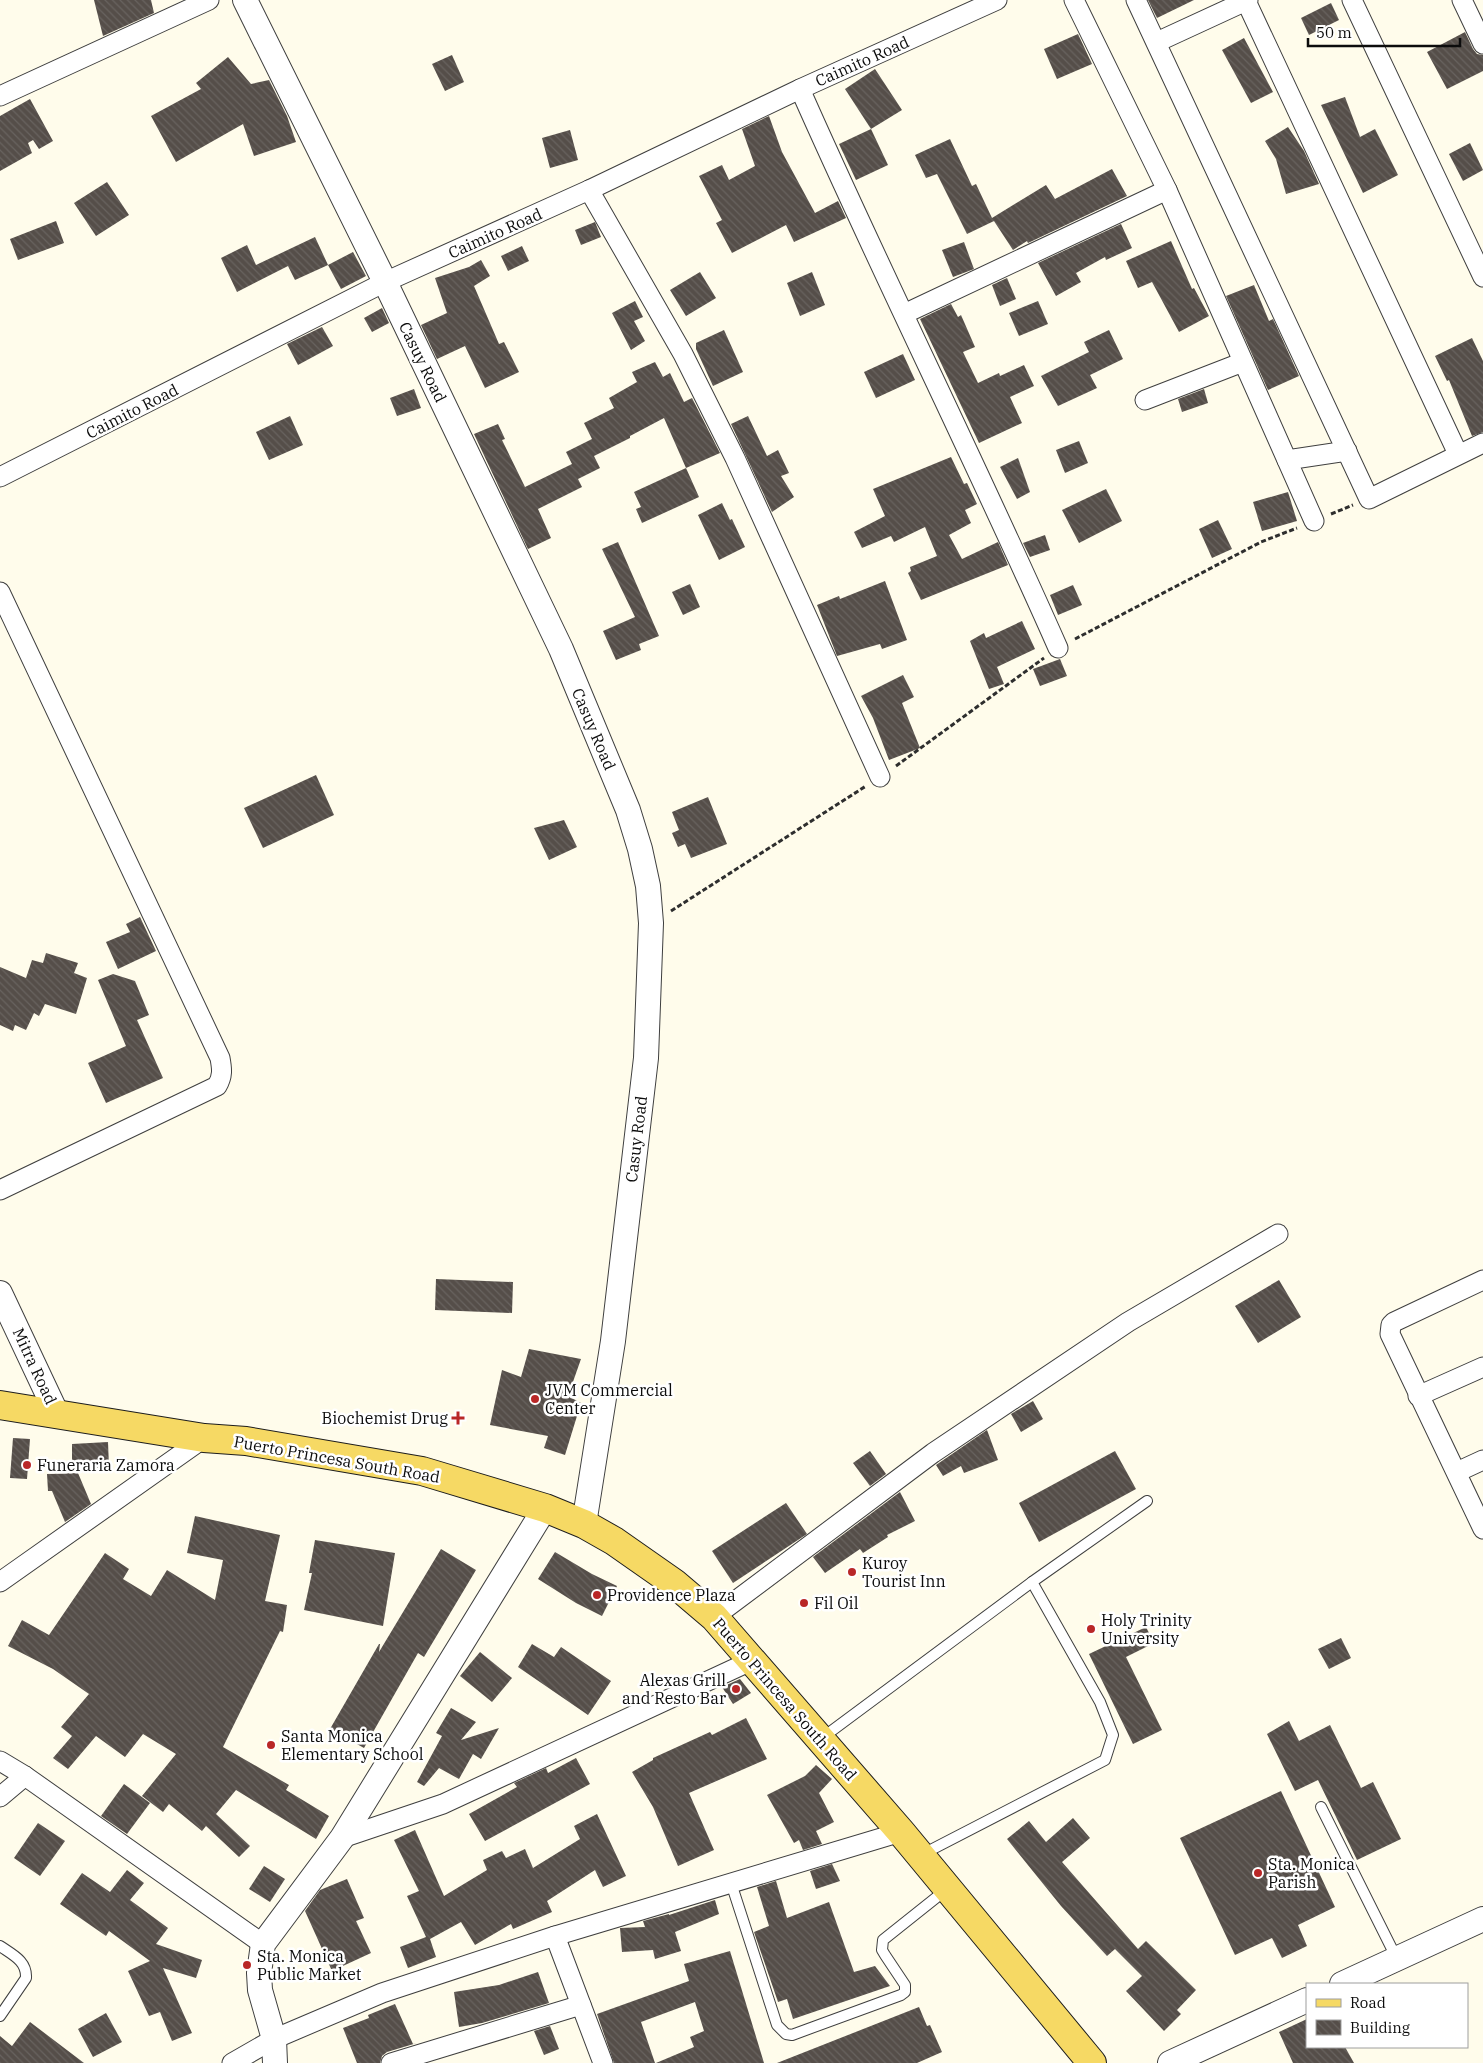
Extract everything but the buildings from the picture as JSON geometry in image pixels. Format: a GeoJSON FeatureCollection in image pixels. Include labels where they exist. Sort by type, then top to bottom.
{"type":"FeatureCollection","features":[{"type":"Feature","properties":{"kind":"main road","name":"Puerto Princesa South Road"},"geometry":{"type":"LineString","coordinates":[[0,1405],[56,1412],[204,1438],[246,1441],[422,1471],[545,1508],[584,1524],[614,1541],[674,1583],[714,1617],[901,1832],[1092,2063]]}},
{"type":"Feature","properties":{"kind":"street"},"geometry":{"type":"LineString","coordinates":[[0,96],[210,0]]}},
{"type":"Feature","properties":{"kind":"street","name":"Casuy Road"},"geometry":{"type":"LineString","coordinates":[[245,0],[384,282],[561,649],[628,810],[640,849],[648,886],[651,924],[646,1058],[613,1341],[584,1524]]}},
{"type":"Feature","properties":{"kind":"street","name":"Caimito Road"},"geometry":{"type":"LineString","coordinates":[[0,478],[384,282],[589,190],[800,89],[996,0]]}},
{"type":"Feature","properties":{"kind":"street"},"geometry":{"type":"LineString","coordinates":[[1074,0],[1167,190],[1314,521]]}},
{"type":"Feature","properties":{"kind":"street"},"geometry":{"type":"LineString","coordinates":[[1136,0],[1369,499],[1483,443]]}},
{"type":"Feature","properties":{"kind":"street"},"geometry":{"type":"LineString","coordinates":[[1352,0],[1483,277]]}},
{"type":"Feature","properties":{"kind":"street"},"geometry":{"type":"LineString","coordinates":[[1462,0],[1483,44]]}},
{"type":"Feature","properties":{"kind":"street"},"geometry":{"type":"LineString","coordinates":[[1157,42],[1247,1],[1458,454]]}},
{"type":"Feature","properties":{"kind":"street"},"geometry":{"type":"LineString","coordinates":[[800,89],[1000,517],[1058,648]]}},
{"type":"Feature","properties":{"kind":"street"},"geometry":{"type":"LineString","coordinates":[[589,190],[683,354],[735,458],[880,777]]}},
{"type":"Feature","properties":{"kind":"street"},"geometry":{"type":"LineString","coordinates":[[904,314],[1167,190]]}},
{"type":"Feature","properties":{"kind":"street"},"geometry":{"type":"LineString","coordinates":[[1145,400],[1243,362]]}},
{"type":"Feature","properties":{"kind":"street"},"geometry":{"type":"LineString","coordinates":[[1287,460],[1347,451]]}},
{"type":"Feature","properties":{"kind":"street"},"geometry":{"type":"LineString","coordinates":[[0,592],[220,1058],[222,1069],[222,1078],[217,1086],[0,1190]]}},
{"type":"Feature","properties":{"kind":"street"},"geometry":{"type":"LineString","coordinates":[[714,1617],[933,1453],[1128,1322],[1278,1234]]}},
{"type":"Feature","properties":{"kind":"street"},"geometry":{"type":"LineString","coordinates":[[1483,1280],[1394,1322],[1391,1326],[1390,1334],[1483,1529]]}},
{"type":"Feature","properties":{"kind":"street","name":"Mitra Road"},"geometry":{"type":"LineString","coordinates":[[0,1293],[56,1412]]}},
{"type":"Feature","properties":{"kind":"street"},"geometry":{"type":"LineString","coordinates":[[1418,1396],[1483,1367]]}},
{"type":"Feature","properties":{"kind":"street"},"geometry":{"type":"LineString","coordinates":[[0,1582],[204,1438]]}},
{"type":"Feature","properties":{"kind":"street"},"geometry":{"type":"LineString","coordinates":[[1457,1472],[1483,1460]]}},
{"type":"Feature","properties":{"kind":"street"},"geometry":{"type":"LineString","coordinates":[[275,2063],[274,2039],[260,1990],[258,1973],[263,1944],[342,1838],[545,1508]]}},
{"type":"Feature","properties":{"kind":"street"},"geometry":{"type":"LineString","coordinates":[[342,1838],[442,1804],[753,1660]]}},
{"type":"Feature","properties":{"kind":"street"},"geometry":{"type":"LineString","coordinates":[[0,1761],[25,1776],[263,1944]]}},
{"type":"Feature","properties":{"kind":"street"},"geometry":{"type":"LineString","coordinates":[[0,1797],[25,1776]]}},
{"type":"Feature","properties":{"kind":"street"},"geometry":{"type":"LineString","coordinates":[[232,2063],[274,2039],[382,1993],[555,1936],[901,1832]]}},
{"type":"Feature","properties":{"kind":"street"},"geometry":{"type":"LineString","coordinates":[[1344,1983],[1483,1919]]}},
{"type":"Feature","properties":{"kind":"street"},"geometry":{"type":"LineString","coordinates":[[555,1936],[603,2063]]}},
{"type":"Feature","properties":{"kind":"street"},"geometry":{"type":"LineString","coordinates":[[1170,2063],[1306,2000]]}},
{"type":"Feature","properties":{"kind":"street"},"geometry":{"type":"LineString","coordinates":[[391,2063],[581,2005]]}},
{"type":"Feature","properties":{"kind":"lane"},"geometry":{"type":"LineString","coordinates":[[822,1739],[1032,1582],[1146,1501]]}},
{"type":"Feature","properties":{"kind":"lane"},"geometry":{"type":"LineString","coordinates":[[920,1856],[1105,1760],[1113,1735],[1100,1702],[1032,1582]]}},
{"type":"Feature","properties":{"kind":"lane"},"geometry":{"type":"LineString","coordinates":[[1321,1807],[1397,1959]]}},
{"type":"Feature","properties":{"kind":"lane"},"geometry":{"type":"LineString","coordinates":[[730,1883],[777,2025],[786,2034],[792,2035],[902,1995],[905,1992],[905,1985],[882,1950],[883,1940],[948,1889]]}},
{"type":"Feature","properties":{"kind":"lane"},"geometry":{"type":"LineString","coordinates":[[0,1946],[18,1958],[26,1972],[26,1978],[0,2016]]}},
{"type":"Feature","properties":{"kind":"path"},"geometry":{"type":"LineString","coordinates":[[651,924],[880,777],[1058,648],[1261,542],[1369,499]]}},
{"type":"Feature","properties":{"kind":"place","name":"JVM Commercial Center"},"geometry":{"type":"Point","coordinates":[535,1399]}},
{"type":"Feature","properties":{"kind":"place","name":"Biochemist Drug"},"geometry":{"type":"Point","coordinates":[458,1418]}},
{"type":"Feature","properties":{"kind":"place","name":"Funeraria Zamora"},"geometry":{"type":"Point","coordinates":[27,1465]}},
{"type":"Feature","properties":{"kind":"place","name":"Kuroy Tourist Inn"},"geometry":{"type":"Point","coordinates":[852,1572]}},
{"type":"Feature","properties":{"kind":"place","name":"Providence Plaza"},"geometry":{"type":"Point","coordinates":[597,1595]}},
{"type":"Feature","properties":{"kind":"place","name":"Fil Oil"},"geometry":{"type":"Point","coordinates":[804,1603]}},
{"type":"Feature","properties":{"kind":"place","name":"Holy Trinity University"},"geometry":{"type":"Point","coordinates":[1091,1629]}},
{"type":"Feature","properties":{"kind":"place","name":"Alexas Grill and Resto Bar"},"geometry":{"type":"Point","coordinates":[736,1689]}},
{"type":"Feature","properties":{"kind":"place","name":"Santa Monica Elementary School"},"geometry":{"type":"Point","coordinates":[271,1745]}},
{"type":"Feature","properties":{"kind":"place","name":"Sta. Monica Parish"},"geometry":{"type":"Point","coordinates":[1258,1873]}},
{"type":"Feature","properties":{"kind":"place","name":"Sta. Monica Public Market"},"geometry":{"type":"Point","coordinates":[247,1965]}}]}
